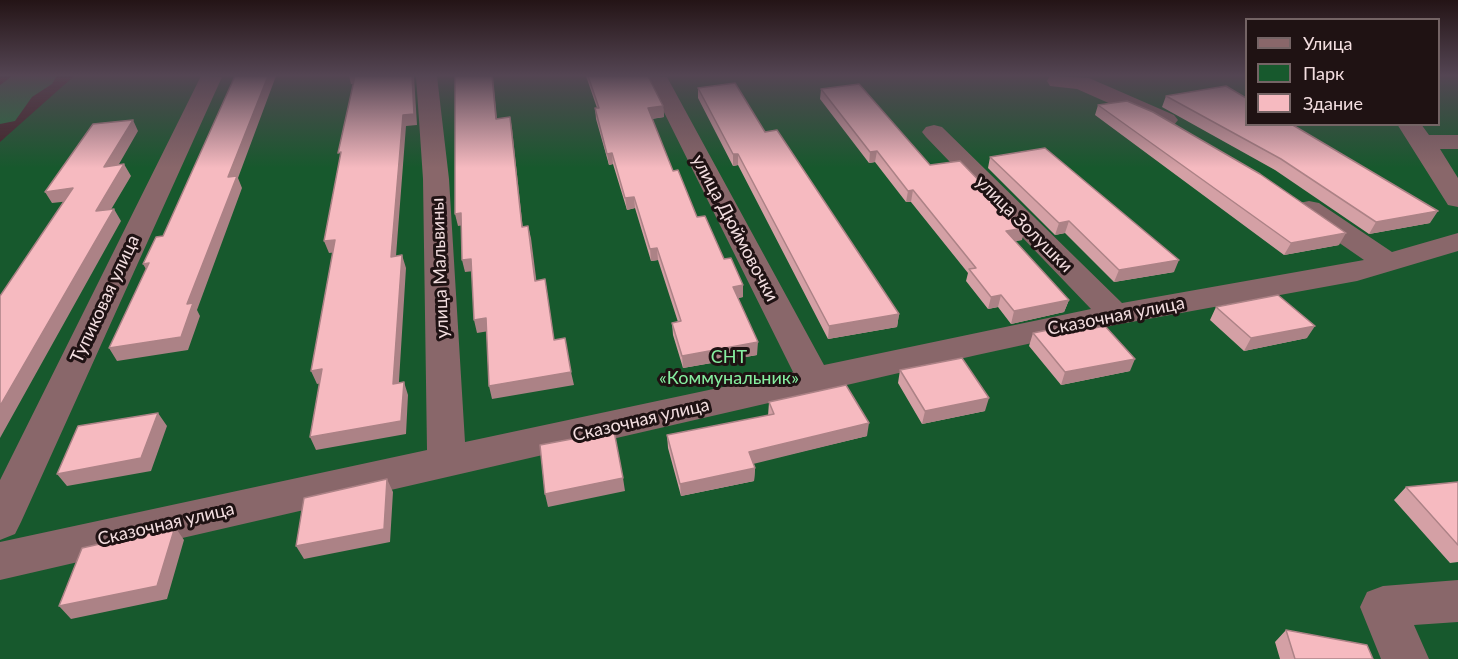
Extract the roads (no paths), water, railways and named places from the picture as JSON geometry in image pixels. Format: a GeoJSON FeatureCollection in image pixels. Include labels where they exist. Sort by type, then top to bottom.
{"type":"FeatureCollection","features":[{"type":"Feature","properties":{"kind":"street","name":"Тупиковая улица"},"geometry":{"type":"LineString","coordinates":[[0,522],[197,107]]}},
{"type":"Feature","properties":{"kind":"street","name":"улица Мальвины"},"geometry":{"type":"LineString","coordinates":[[429,107],[436,179],[447,461]]}},
{"type":"Feature","properties":{"kind":"street","name":"улица Дюймовочки"},"geometry":{"type":"LineString","coordinates":[[672,107],[814,379]]}},
{"type":"Feature","properties":{"kind":"street"},"geometry":{"type":"LineString","coordinates":[[1136,107],[1187,133]]}},
{"type":"Feature","properties":{"kind":"street","name":"улица Золушки"},"geometry":{"type":"LineString","coordinates":[[934,132],[1115,315]]}},
{"type":"Feature","properties":{"kind":"street"},"geometry":{"type":"LineString","coordinates":[[1415,133],[1458,142]]}},
{"type":"Feature","properties":{"kind":"street"},"geometry":{"type":"LineString","coordinates":[[1415,133],[1458,199]]}},
{"type":"Feature","properties":{"kind":"street"},"geometry":{"type":"LineString","coordinates":[[1294,198],[1389,264]]}},
{"type":"Feature","properties":{"kind":"street","name":"Сказочная улица"},"geometry":{"type":"LineString","coordinates":[[0,561],[447,461],[557,439],[814,379],[1115,315],[1389,264],[1458,242]]}},
{"type":"Feature","properties":{"kind":"street"},"geometry":{"type":"LineString","coordinates":[[1405,659],[1383,607],[1458,601]]}},
{"type":"Feature","properties":{"kind":"waterway"},"geometry":{"type":"LineString","coordinates":[[0,112],[4,107]]}},
{"type":"Feature","properties":{"kind":"park label","name":"СНТ «Коммунальник»"},"geometry":{"type":"Point","coordinates":[729,367]}}]}
